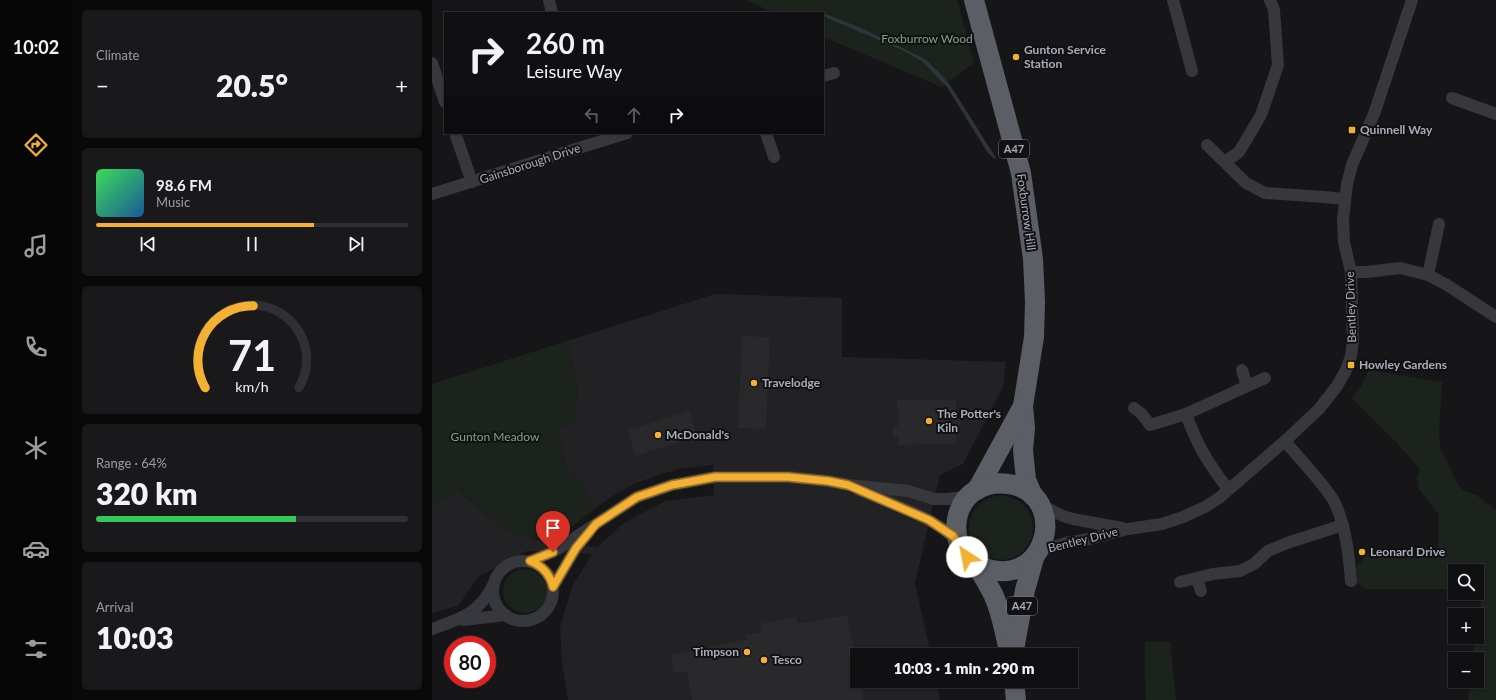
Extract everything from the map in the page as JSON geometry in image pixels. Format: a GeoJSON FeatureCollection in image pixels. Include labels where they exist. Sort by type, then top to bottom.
{"type":"FeatureCollection","features":[{"type":"Feature","properties":{"kind":"highway","name":"Foxburrow Hill"},"geometry":{"type":"LineString","coordinates":[[974,0],[1021,173],[1030,237],[1036,302],[1034,337],[1023,406],[1025,428],[1023,450],[1026,480],[1036,500]]}},
{"type":"Feature","properties":{"kind":"highway","name":"Foxburrow Hill"},"geometry":{"type":"LineString","coordinates":[[973,493],[1023,406]]}},
{"type":"Feature","properties":{"kind":"highway"},"geometry":{"type":"LineString","coordinates":[[1006,483],[1019,486],[1036,500],[1045,520],[1046,530],[1043,542],[1036,555],[1023,566],[1009,571],[995,572],[984,569],[967,557],[961,547],[956,531],[957,519],[960,508],[973,493],[991,484],[1006,483]]}},
{"type":"Feature","properties":{"kind":"highway","name":"A47"},"geometry":{"type":"LineString","coordinates":[[1014,648],[1025,590],[1036,555]]}},
{"type":"Feature","properties":{"kind":"highway","name":"A47"},"geometry":{"type":"LineString","coordinates":[[974,563],[985,579],[997,602],[1008,648]]}},
{"type":"Feature","properties":{"kind":"highway"},"geometry":{"type":"LineString","coordinates":[[1015,688],[1016,700]]}},
{"type":"Feature","properties":{"kind":"street"},"geometry":{"type":"LineString","coordinates":[[549,0],[552,12]]}},
{"type":"Feature","properties":{"kind":"street"},"geometry":{"type":"LineString","coordinates":[[1173,0],[1192,71]]}},
{"type":"Feature","properties":{"kind":"street"},"geometry":{"type":"LineString","coordinates":[[1225,162],[1239,152],[1261,115],[1278,65],[1274,10],[1270,0]]}},
{"type":"Feature","properties":{"kind":"street","name":"Bentley Drive"},"geometry":{"type":"LineString","coordinates":[[1036,555],[1066,543],[1128,529],[1162,524],[1204,507],[1219,498],[1285,441],[1327,400],[1346,370],[1351,356],[1353,340],[1351,272],[1344,242],[1344,200],[1347,184],[1352,165],[1374,114],[1412,0]]}},
{"type":"Feature","properties":{"kind":"street"},"geometry":{"type":"LineString","coordinates":[[437,66],[444,98]]}},
{"type":"Feature","properties":{"kind":"street"},"geometry":{"type":"LineString","coordinates":[[1452,98],[1496,114]]}},
{"type":"Feature","properties":{"kind":"street"},"geometry":{"type":"LineString","coordinates":[[455,134],[472,182]]}},
{"type":"Feature","properties":{"kind":"street","name":"Gainsborough Drive"},"geometry":{"type":"LineString","coordinates":[[432,194],[624,134]]}},
{"type":"Feature","properties":{"kind":"street"},"geometry":{"type":"LineString","coordinates":[[766,134],[774,157]]}},
{"type":"Feature","properties":{"kind":"street"},"geometry":{"type":"LineString","coordinates":[[1207,145],[1246,183],[1265,193],[1324,197],[1344,200]]}},
{"type":"Feature","properties":{"kind":"street"},"geometry":{"type":"LineString","coordinates":[[1428,275],[1439,224]]}},
{"type":"Feature","properties":{"kind":"street"},"geometry":{"type":"LineString","coordinates":[[1351,272],[1367,272],[1400,268],[1428,275],[1447,285],[1496,317]]}},
{"type":"Feature","properties":{"kind":"street"},"geometry":{"type":"LineString","coordinates":[[1242,370],[1247,386]]}},
{"type":"Feature","properties":{"kind":"street"},"geometry":{"type":"LineString","coordinates":[[1134,408],[1142,414],[1150,425],[1186,414],[1265,378]]}},
{"type":"Feature","properties":{"kind":"street"},"geometry":{"type":"LineString","coordinates":[[1186,414],[1195,440],[1210,466],[1228,489]]}},
{"type":"Feature","properties":{"kind":"street"},"geometry":{"type":"LineString","coordinates":[[1285,441],[1323,486],[1334,502],[1343,525],[1349,556],[1351,581]]}},
{"type":"Feature","properties":{"kind":"street"},"geometry":{"type":"LineString","coordinates":[[432,629],[455,621],[473,612],[488,596],[500,571],[506,567],[519,561],[530,561],[553,552],[637,497],[672,485],[715,477],[788,477],[908,491],[934,499],[949,500],[973,493]]}},
{"type":"Feature","properties":{"kind":"street"},"geometry":{"type":"LineString","coordinates":[[848,485],[929,520],[953,536],[961,547]]}},
{"type":"Feature","properties":{"kind":"street","name":"Bentley Drive"},"geometry":{"type":"LineString","coordinates":[[1036,500],[1063,516],[1128,529]]}},
{"type":"Feature","properties":{"kind":"street"},"geometry":{"type":"LineString","coordinates":[[495,582],[494,597],[500,610],[506,615],[520,620],[538,617],[547,609],[551,602],[553,587],[576,548],[596,524]]}},
{"type":"Feature","properties":{"kind":"street"},"geometry":{"type":"LineString","coordinates":[[1180,582],[1198,579],[1213,574],[1240,571],[1254,564],[1268,551],[1287,542],[1343,525]]}},
{"type":"Feature","properties":{"kind":"street"},"geometry":{"type":"LineString","coordinates":[[530,561],[537,564],[548,573],[553,587]]}},
{"type":"Feature","properties":{"kind":"street"},"geometry":{"type":"LineString","coordinates":[[1198,579],[1201,591]]}},
{"type":"Feature","properties":{"kind":"street"},"geometry":{"type":"LineString","coordinates":[[455,621],[506,615]]}},
{"type":"Feature","properties":{"kind":"shaded area"},"geometry":{"type":"Polygon","coordinates":[[[824,13],[861,28],[925,59],[950,85],[996,158],[995,159],[988,153],[947,87],[923,62],[902,50],[824,16],[824,13]]]}},
{"type":"Feature","properties":{"kind":"shaded area"},"geometry":{"type":"Polygon","coordinates":[[[715,294],[842,298],[842,357],[1006,362],[1003,387],[963,464],[940,475],[915,583],[929,648],[850,648],[850,688],[937,688],[940,700],[568,700],[562,662],[560,627],[572,587],[592,554],[527,551],[478,577],[458,606],[432,613],[432,506],[459,490],[503,529],[532,539],[597,547],[624,523],[665,501],[714,495],[713,465],[679,469],[655,476],[634,484],[614,495],[596,508],[583,485],[567,469],[557,429],[574,424],[578,386],[567,341],[715,294]]]}},
{"type":"Feature","properties":{"kind":"green space","name":"Foxburrow Wood"},"geometry":{"type":"Polygon","coordinates":[[[746,0],[957,0],[974,63],[942,87],[824,37],[824,12],[772,12],[746,0]]]}},
{"type":"Feature","properties":{"kind":"green space","name":"Gunton Meadow"},"geometry":{"type":"Polygon","coordinates":[[[567,341],[578,386],[574,424],[557,429],[567,469],[583,485],[596,508],[558,535],[532,539],[503,529],[460,490],[432,506],[432,384],[567,341]]]}},
{"type":"Feature","properties":{"kind":"green space"},"geometry":{"type":"Polygon","coordinates":[[[1369,370],[1442,382],[1439,430],[1440,447],[1455,479],[1462,490],[1476,495],[1496,510],[1496,700],[1468,700],[1470,688],[1484,688],[1484,652],[1474,652],[1475,644],[1484,644],[1484,608],[1480,608],[1481,600],[1484,600],[1484,564],[1448,564],[1448,589],[1367,589],[1357,583],[1356,568],[1372,548],[1438,554],[1439,515],[1419,489],[1417,479],[1420,469],[1395,441],[1352,398],[1362,385],[1369,370]]]}},
{"type":"Feature","properties":{"kind":"green space"},"geometry":{"type":"Polygon","coordinates":[[[995,496],[1007,496],[1024,505],[1031,516],[1033,528],[1031,540],[1024,551],[1007,560],[995,560],[983,555],[974,546],[969,534],[969,522],[974,510],[983,501],[995,496]]]}},
{"type":"Feature","properties":{"kind":"green space"},"geometry":{"type":"Polygon","coordinates":[[[521,569],[529,569],[534,570],[541,575],[546,582],[546,600],[541,607],[534,612],[521,613],[513,610],[506,603],[503,595],[503,587],[506,579],[513,572],[521,569]]]}},
{"type":"Feature","properties":{"kind":"green space"},"geometry":{"type":"Polygon","coordinates":[[[1145,642],[1170,642],[1176,700],[1146,700],[1145,642]]]}},
{"type":"Feature","properties":{"kind":"building","name":"Travelodge"},"geometry":{"type":"Polygon","coordinates":[[[742,336],[770,337],[766,429],[738,428],[742,336]]]}},
{"type":"Feature","properties":{"kind":"building","name":"The Potter's Kiln"},"geometry":{"type":"Polygon","coordinates":[[[897,400],[956,400],[956,417],[960,417],[960,429],[956,428],[956,444],[898,445],[898,437],[893,437],[893,426],[898,426],[897,400]]]}},
{"type":"Feature","properties":{"kind":"building","name":"McDonald's"},"geometry":{"type":"Polygon","coordinates":[[[689,411],[696,433],[679,438],[680,442],[635,456],[628,430],[689,411]]]}},
{"type":"Feature","properties":{"kind":"building","name":"Tesco"},"geometry":{"type":"Polygon","coordinates":[[[847,615],[854,648],[850,648],[850,688],[861,688],[864,700],[692,700],[687,671],[674,673],[671,655],[747,639],[746,635],[762,632],[760,624],[796,617],[798,624],[847,615]]]}},
{"type":"Feature","properties":{"kind":"place","name":"Gunton Service Station"},"geometry":{"type":"Point","coordinates":[1016,57]}},
{"type":"Feature","properties":{"kind":"place","name":"Quinnell Way"},"geometry":{"type":"Point","coordinates":[1352,130]}},
{"type":"Feature","properties":{"kind":"place","name":"Howley Gardens"},"geometry":{"type":"Point","coordinates":[1351,365]}},
{"type":"Feature","properties":{"kind":"place","name":"Travelodge"},"geometry":{"type":"Point","coordinates":[754,383]}},
{"type":"Feature","properties":{"kind":"place","name":"The Potter's Kiln"},"geometry":{"type":"Point","coordinates":[929,421]}},
{"type":"Feature","properties":{"kind":"place","name":"McDonald's"},"geometry":{"type":"Point","coordinates":[658,435]}},
{"type":"Feature","properties":{"kind":"place","name":"Leonard Drive"},"geometry":{"type":"Point","coordinates":[1362,552]}},
{"type":"Feature","properties":{"kind":"place","name":"Timpson"},"geometry":{"type":"Point","coordinates":[747,652]}},
{"type":"Feature","properties":{"kind":"place","name":"Tesco"},"geometry":{"type":"Point","coordinates":[764,660]}},
{"type":"Feature","properties":{"kind":"route"},"geometry":{"type":"LineString","coordinates":[[553,552],[530,561],[543,568],[548,573],[552,580],[553,587],[576,548],[596,524],[637,497],[672,485],[715,477],[788,477],[828,481],[848,485],[904,508],[929,520],[947,531],[953,536],[967,557]]}}]}
